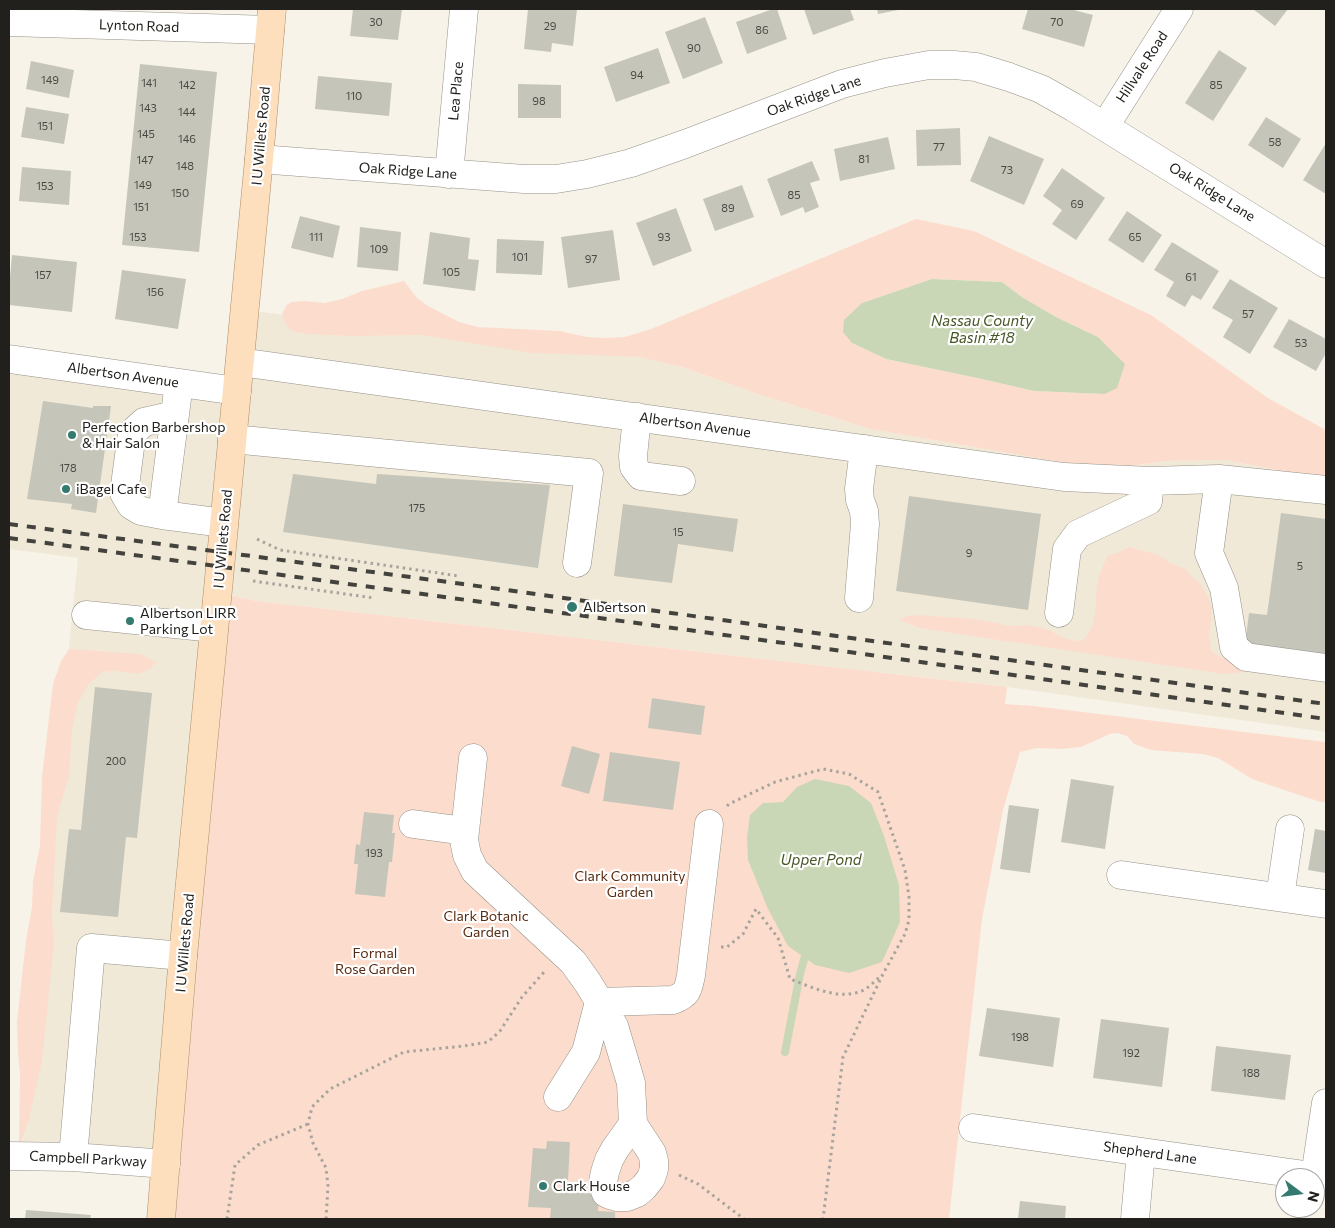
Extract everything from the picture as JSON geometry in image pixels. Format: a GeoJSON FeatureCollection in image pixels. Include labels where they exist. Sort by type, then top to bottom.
{"type":"FeatureCollection","features":[{"type":"Feature","properties":{"kind":"main road","name":"I U Willets Road"},"geometry":{"type":"LineString","coordinates":[[161,1219],[271,19]]}},
{"type":"Feature","properties":{"kind":"street","name":"Lea Place"},"geometry":{"type":"LineString","coordinates":[[449,174],[464,9]]}},
{"type":"Feature","properties":{"kind":"street","name":"Hillvale Road"},"geometry":{"type":"LineString","coordinates":[[1105,126],[1180,9]]}},
{"type":"Feature","properties":{"kind":"street","name":"Lynton Road"},"geometry":{"type":"LineString","coordinates":[[9,22],[271,19]]}},
{"type":"Feature","properties":{"kind":"street","name":"Oak Ridge Lane"},"geometry":{"type":"LineString","coordinates":[[259,159],[449,174],[556,179],[587,174],[631,163],[842,84],[884,73],[929,65],[976,67],[1041,89],[1105,126],[1326,264]]}},
{"type":"Feature","properties":{"kind":"street","name":"Albertson Avenue"},"geometry":{"type":"LineString","coordinates":[[9,359],[237,391]]}},
{"type":"Feature","properties":{"kind":"street","name":"Albertson Avenue"},"geometry":{"type":"LineString","coordinates":[[240,362],[1064,477],[1150,481],[1219,479],[1326,490]]}},
{"type":"Feature","properties":{"kind":"street"},"geometry":{"type":"LineString","coordinates":[[162,515],[178,383]]}},
{"type":"Feature","properties":{"kind":"street"},"geometry":{"type":"LineString","coordinates":[[175,415],[144,422],[132,432],[124,493],[130,506],[141,511],[224,523]]}},
{"type":"Feature","properties":{"kind":"street"},"geometry":{"type":"LineString","coordinates":[[638,417],[633,456],[634,467],[641,476],[681,481]]}},
{"type":"Feature","properties":{"kind":"street"},"geometry":{"type":"LineString","coordinates":[[232,439],[589,472],[577,563]]}},
{"type":"Feature","properties":{"kind":"street"},"geometry":{"type":"LineString","coordinates":[[859,598],[865,524],[859,489],[864,449]]}},
{"type":"Feature","properties":{"kind":"street"},"geometry":{"type":"LineString","coordinates":[[1219,479],[1209,553],[1224,588],[1234,647],[1246,657],[1326,668]]}},
{"type":"Feature","properties":{"kind":"street"},"geometry":{"type":"LineString","coordinates":[[1059,613],[1067,549],[1078,534],[1148,501],[1150,481]]}},
{"type":"Feature","properties":{"kind":"street"},"geometry":{"type":"LineString","coordinates":[[86,615],[214,628]]}},
{"type":"Feature","properties":{"kind":"street"},"geometry":{"type":"LineString","coordinates":[[473,758],[464,840],[467,856],[475,871],[573,962],[614,1026],[631,1083],[633,1124],[652,1153],[654,1161],[651,1178],[644,1187],[637,1193],[617,1197],[606,1193],[603,1182],[605,1172],[609,1160],[633,1124]]}},
{"type":"Feature","properties":{"kind":"street"},"geometry":{"type":"LineString","coordinates":[[412,824],[465,831]]}},
{"type":"Feature","properties":{"kind":"street"},"geometry":{"type":"LineString","coordinates":[[599,1002],[673,1000],[682,996],[688,990],[709,824]]}},
{"type":"Feature","properties":{"kind":"street"},"geometry":{"type":"LineString","coordinates":[[1280,897],[1290,829]]}},
{"type":"Feature","properties":{"kind":"street"},"geometry":{"type":"LineString","coordinates":[[1121,875],[1326,904]]}},
{"type":"Feature","properties":{"kind":"street"},"geometry":{"type":"LineString","coordinates":[[73,1157],[91,948],[184,956]]}},
{"type":"Feature","properties":{"kind":"street"},"geometry":{"type":"LineString","coordinates":[[558,1097],[586,1052],[599,1002]]}},
{"type":"Feature","properties":{"kind":"street"},"geometry":{"type":"LineString","coordinates":[[1322,1168],[1326,1103]]}},
{"type":"Feature","properties":{"kind":"street","name":"Shepherd Lane"},"geometry":{"type":"LineString","coordinates":[[973,1128],[1275,1171]]}},
{"type":"Feature","properties":{"kind":"street"},"geometry":{"type":"LineString","coordinates":[[1135,1219],[1141,1152]]}},
{"type":"Feature","properties":{"kind":"street","name":"Campbell Parkway"},"geometry":{"type":"LineString","coordinates":[[9,1156],[73,1157],[166,1164]]}},
{"type":"Feature","properties":{"kind":"path"},"geometry":{"type":"LineString","coordinates":[[257,539],[280,550],[459,576]]}},
{"type":"Feature","properties":{"kind":"path"},"geometry":{"type":"LineString","coordinates":[[253,581],[374,598]]}},
{"type":"Feature","properties":{"kind":"path"},"geometry":{"type":"LineString","coordinates":[[709,824],[729,804],[775,782],[823,769],[849,774],[878,792],[905,870],[909,897],[909,920],[905,934],[883,974],[843,1057],[823,1219]]}},
{"type":"Feature","properties":{"kind":"path"},"geometry":{"type":"LineString","coordinates":[[695,946],[727,947],[744,934],[756,909],[778,938],[790,979],[835,994],[845,995],[866,989],[883,974]]}},
{"type":"Feature","properties":{"kind":"path"},"geometry":{"type":"LineString","coordinates":[[326,1219],[328,1186],[326,1168],[313,1143],[308,1124],[312,1107],[330,1089],[404,1052],[488,1042],[500,1031],[522,997],[563,953]]}},
{"type":"Feature","properties":{"kind":"path"},"geometry":{"type":"LineString","coordinates":[[227,1219],[235,1165],[258,1145],[308,1124]]}},
{"type":"Feature","properties":{"kind":"path"},"geometry":{"type":"LineString","coordinates":[[654,1168],[669,1170],[698,1184],[744,1219]]}},
{"type":"Feature","properties":{"kind":"shaded area"},"geometry":{"type":"Polygon","coordinates":[[[243,310],[486,337],[606,348],[685,368],[761,395],[870,429],[1078,465],[1123,467],[1166,461],[1225,460],[1326,479],[1326,732],[1007,687],[257,601],[218,593],[166,1164],[18,1156],[78,558],[9,549],[9,359],[236,391],[243,310]]]}},
{"type":"Feature","properties":{"kind":"green space"},"geometry":{"type":"Polygon","coordinates":[[[916,219],[974,231],[1151,315],[1268,398],[1326,430],[1326,479],[1225,460],[1166,461],[1123,467],[1078,465],[870,429],[761,395],[685,368],[640,357],[532,353],[422,335],[350,336],[307,334],[292,331],[286,325],[282,314],[286,306],[291,302],[325,303],[362,291],[404,281],[417,298],[428,306],[459,322],[478,327],[559,331],[587,337],[606,338],[625,337],[651,329],[916,219]],[[932,279],[862,303],[852,343],[886,359],[1034,391],[1105,394],[1098,337],[1056,317],[1022,297],[1002,282],[932,279]]]}},
{"type":"Feature","properties":{"kind":"green space"},"geometry":{"type":"Polygon","coordinates":[[[1129,547],[1159,555],[1170,563],[1186,569],[1200,583],[1212,608],[1209,639],[1212,652],[1235,663],[1247,672],[1224,674],[919,628],[900,620],[907,616],[919,615],[975,619],[1010,626],[1029,625],[1049,630],[1064,638],[1076,641],[1083,640],[1092,627],[1098,581],[1108,555],[1129,547]]]}},
{"type":"Feature","properties":{"kind":"green space","name":"Clark Botanic Garden"},"geometry":{"type":"Polygon","coordinates":[[[218,593],[257,601],[1007,687],[1005,704],[1326,742],[1326,802],[1252,779],[1218,758],[1203,754],[1151,750],[1134,744],[1127,736],[1118,733],[1110,734],[1081,747],[1061,749],[1037,748],[1020,752],[1003,810],[982,919],[949,1219],[161,1219],[218,593]]]}},
{"type":"Feature","properties":{"kind":"green space"},"geometry":{"type":"Polygon","coordinates":[[[69,649],[141,654],[156,662],[150,669],[139,674],[114,671],[102,672],[88,685],[78,703],[72,729],[69,775],[57,817],[52,914],[54,942],[42,1061],[29,1120],[19,1146],[20,1074],[17,1022],[26,940],[32,907],[33,881],[40,845],[42,777],[53,684],[61,661],[69,649]]]}},
{"type":"Feature","properties":{"kind":"water","name":"Nassau County Basin #18"},"geometry":{"type":"Polygon","coordinates":[[[932,279],[1002,282],[1022,297],[1056,317],[1098,337],[1125,364],[1117,388],[1105,394],[1034,391],[886,359],[852,343],[843,332],[844,320],[862,303],[932,279]]]}},
{"type":"Feature","properties":{"kind":"water","name":"Upper Pond"},"geometry":{"type":"Polygon","coordinates":[[[815,779],[849,786],[871,803],[884,836],[899,885],[900,922],[882,962],[849,973],[815,965],[788,946],[768,909],[748,860],[747,838],[750,815],[763,803],[783,802],[797,787],[815,779]]]}},
{"type":"Feature","properties":{"kind":"building"},"geometry":{"type":"Polygon","coordinates":[[[353,9],[402,9],[398,40],[350,36],[353,9]]]}},
{"type":"Feature","properties":{"kind":"building"},"geometry":{"type":"Polygon","coordinates":[[[528,9],[577,9],[573,46],[552,43],[551,52],[524,49],[528,9]]]}},
{"type":"Feature","properties":{"kind":"building"},"geometry":{"type":"Polygon","coordinates":[[[777,9],[787,39],[747,54],[736,22],[777,9]]]}},
{"type":"Feature","properties":{"kind":"building"},"geometry":{"type":"Polygon","coordinates":[[[804,9],[850,9],[854,20],[813,35],[804,9]]]}},
{"type":"Feature","properties":{"kind":"building"},"geometry":{"type":"Polygon","coordinates":[[[877,9],[898,9],[898,10],[878,14],[877,9]]]}},
{"type":"Feature","properties":{"kind":"building"},"geometry":{"type":"Polygon","coordinates":[[[1028,9],[1070,9],[1093,15],[1084,47],[1022,29],[1028,9]]]}},
{"type":"Feature","properties":{"kind":"building"},"geometry":{"type":"Polygon","coordinates":[[[1253,9],[1288,9],[1275,26],[1253,9]]]}},
{"type":"Feature","properties":{"kind":"building"},"geometry":{"type":"Polygon","coordinates":[[[705,17],[723,63],[683,79],[665,32],[705,17]]]}},
{"type":"Feature","properties":{"kind":"building"},"geometry":{"type":"Polygon","coordinates":[[[658,48],[670,83],[616,102],[604,67],[658,48]]]}},
{"type":"Feature","properties":{"kind":"building"},"geometry":{"type":"Polygon","coordinates":[[[1219,50],[1247,68],[1213,121],[1185,103],[1219,50]]]}},
{"type":"Feature","properties":{"kind":"building"},"geometry":{"type":"Polygon","coordinates":[[[31,61],[74,70],[69,98],[26,89],[31,61]]]}},
{"type":"Feature","properties":{"kind":"building"},"geometry":{"type":"Polygon","coordinates":[[[140,64],[217,72],[199,252],[122,245],[140,64]]]}},
{"type":"Feature","properties":{"kind":"building"},"geometry":{"type":"Polygon","coordinates":[[[318,76],[392,83],[389,116],[315,109],[318,76]]]}},
{"type":"Feature","properties":{"kind":"building"},"geometry":{"type":"Polygon","coordinates":[[[518,84],[561,85],[561,118],[518,118],[518,84]]]}},
{"type":"Feature","properties":{"kind":"building"},"geometry":{"type":"Polygon","coordinates":[[[26,107],[69,114],[64,144],[21,137],[26,107]]]}},
{"type":"Feature","properties":{"kind":"building"},"geometry":{"type":"Polygon","coordinates":[[[1266,117],[1301,139],[1283,168],[1248,145],[1266,117]]]}},
{"type":"Feature","properties":{"kind":"building"},"geometry":{"type":"Polygon","coordinates":[[[960,128],[961,165],[917,166],[916,130],[960,128]]]}},
{"type":"Feature","properties":{"kind":"building"},"geometry":{"type":"Polygon","coordinates":[[[989,136],[1044,159],[1024,205],[970,181],[989,136]]]}},
{"type":"Feature","properties":{"kind":"building"},"geometry":{"type":"Polygon","coordinates":[[[888,137],[895,169],[840,181],[834,149],[888,137]]]}},
{"type":"Feature","properties":{"kind":"building"},"geometry":{"type":"Polygon","coordinates":[[[1326,143],[1326,194],[1303,180],[1326,143]]]}},
{"type":"Feature","properties":{"kind":"building"},"geometry":{"type":"Polygon","coordinates":[[[812,161],[820,180],[810,183],[819,207],[805,213],[803,207],[781,216],[767,179],[812,161]]]}},
{"type":"Feature","properties":{"kind":"building"},"geometry":{"type":"Polygon","coordinates":[[[22,167],[71,171],[69,205],[19,201],[22,167]]]}},
{"type":"Feature","properties":{"kind":"building"},"geometry":{"type":"Polygon","coordinates":[[[1062,168],[1105,198],[1076,240],[1052,224],[1062,210],[1043,196],[1062,168]]]}},
{"type":"Feature","properties":{"kind":"building"},"geometry":{"type":"Polygon","coordinates":[[[742,185],[754,217],[715,231],[703,199],[742,185]]]}},
{"type":"Feature","properties":{"kind":"building"},"geometry":{"type":"Polygon","coordinates":[[[676,208],[692,251],[653,266],[636,223],[676,208]]]}},
{"type":"Feature","properties":{"kind":"building"},"geometry":{"type":"Polygon","coordinates":[[[1127,211],[1162,235],[1143,263],[1108,240],[1127,211]]]}},
{"type":"Feature","properties":{"kind":"building"},"geometry":{"type":"Polygon","coordinates":[[[300,216],[340,226],[333,258],[291,248],[300,216]]]}},
{"type":"Feature","properties":{"kind":"building"},"geometry":{"type":"Polygon","coordinates":[[[360,227],[401,232],[398,271],[357,267],[360,227]]]}},
{"type":"Feature","properties":{"kind":"building"},"geometry":{"type":"Polygon","coordinates":[[[613,230],[620,280],[568,288],[561,237],[613,230]]]}},
{"type":"Feature","properties":{"kind":"building"},"geometry":{"type":"Polygon","coordinates":[[[430,232],[470,238],[468,259],[479,260],[475,291],[423,284],[430,232]]]}},
{"type":"Feature","properties":{"kind":"building"},"geometry":{"type":"Polygon","coordinates":[[[497,239],[544,241],[542,275],[496,273],[497,239]]]}},
{"type":"Feature","properties":{"kind":"building"},"geometry":{"type":"Polygon","coordinates":[[[1172,242],[1219,271],[1201,300],[1192,295],[1185,307],[1166,296],[1174,282],[1154,270],[1172,242]]]}},
{"type":"Feature","properties":{"kind":"building"},"geometry":{"type":"Polygon","coordinates":[[[12,255],[77,262],[72,312],[9,305],[12,255]]]}},
{"type":"Feature","properties":{"kind":"building"},"geometry":{"type":"Polygon","coordinates":[[[122,270],[186,279],[178,329],[115,319],[122,270]]]}},
{"type":"Feature","properties":{"kind":"building"},"geometry":{"type":"Polygon","coordinates":[[[1230,279],[1278,308],[1250,354],[1223,337],[1233,320],[1212,308],[1230,279]]]}},
{"type":"Feature","properties":{"kind":"building"},"geometry":{"type":"Polygon","coordinates":[[[1289,319],[1326,339],[1326,353],[1316,371],[1273,347],[1289,319]]]}},
{"type":"Feature","properties":{"kind":"building"},"geometry":{"type":"Polygon","coordinates":[[[43,401],[93,408],[93,406],[111,406],[96,513],[71,509],[72,504],[27,499],[43,401]]]}},
{"type":"Feature","properties":{"kind":"building"},"geometry":{"type":"Polygon","coordinates":[[[293,474],[376,484],[377,474],[550,485],[538,568],[283,532],[293,474]]]}},
{"type":"Feature","properties":{"kind":"building"},"geometry":{"type":"Polygon","coordinates":[[[909,496],[1041,514],[1028,610],[896,591],[909,496]]]}},
{"type":"Feature","properties":{"kind":"building"},"geometry":{"type":"Polygon","coordinates":[[[623,504],[738,519],[733,552],[678,544],[672,583],[614,576],[623,504]]]}},
{"type":"Feature","properties":{"kind":"building"},"geometry":{"type":"Polygon","coordinates":[[[1281,513],[1326,519],[1326,656],[1245,645],[1249,613],[1267,615],[1281,513]]]}},
{"type":"Feature","properties":{"kind":"building"},"geometry":{"type":"Polygon","coordinates":[[[95,687],[152,693],[137,838],[126,837],[118,917],[60,912],[69,829],[81,830],[95,687]]]}},
{"type":"Feature","properties":{"kind":"building"},"geometry":{"type":"Polygon","coordinates":[[[652,698],[705,706],[701,735],[648,728],[652,698]]]}},
{"type":"Feature","properties":{"kind":"building"},"geometry":{"type":"Polygon","coordinates":[[[572,746],[600,754],[589,794],[561,786],[572,746]]]}},
{"type":"Feature","properties":{"kind":"building"},"geometry":{"type":"Polygon","coordinates":[[[610,752],[680,762],[673,810],[603,801],[610,752]]]}},
{"type":"Feature","properties":{"kind":"building"},"geometry":{"type":"Polygon","coordinates":[[[1071,779],[1114,786],[1105,849],[1061,842],[1071,779]]]}},
{"type":"Feature","properties":{"kind":"building"},"geometry":{"type":"Polygon","coordinates":[[[1009,805],[1039,809],[1030,873],[1000,869],[1009,805]]]}},
{"type":"Feature","properties":{"kind":"building"},"geometry":{"type":"Polygon","coordinates":[[[364,812],[394,815],[392,833],[395,833],[392,862],[389,862],[385,897],[355,894],[358,864],[354,864],[356,844],[360,845],[364,812]]]}},
{"type":"Feature","properties":{"kind":"building"},"geometry":{"type":"Polygon","coordinates":[[[1315,829],[1326,831],[1326,873],[1308,870],[1315,829]]]}},
{"type":"Feature","properties":{"kind":"building"},"geometry":{"type":"Polygon","coordinates":[[[987,1008],[1060,1018],[1053,1067],[979,1056],[987,1008]]]}},
{"type":"Feature","properties":{"kind":"building"},"geometry":{"type":"Polygon","coordinates":[[[1101,1019],[1169,1028],[1162,1087],[1093,1078],[1101,1019]]]}},
{"type":"Feature","properties":{"kind":"building"},"geometry":{"type":"Polygon","coordinates":[[[1216,1046],[1291,1055],[1285,1100],[1211,1091],[1216,1046]]]}},
{"type":"Feature","properties":{"kind":"building","name":"Clark House"},"geometry":{"type":"Polygon","coordinates":[[[547,1141],[570,1142],[568,1180],[555,1179],[555,1191],[599,1194],[598,1211],[615,1212],[615,1219],[550,1219],[551,1208],[528,1207],[533,1148],[546,1149],[547,1141]]]}},
{"type":"Feature","properties":{"kind":"building"},"geometry":{"type":"Polygon","coordinates":[[[1020,1201],[1066,1206],[1065,1219],[1018,1219],[1020,1201]]]}},
{"type":"Feature","properties":{"kind":"building"},"geometry":{"type":"Polygon","coordinates":[[[26,1210],[91,1215],[90,1219],[25,1219],[26,1210]]]}},
{"type":"Feature","properties":{"kind":"waterway"},"geometry":{"type":"LineString","coordinates":[[785,1052],[800,974],[807,949]]}},
{"type":"Feature","properties":{"kind":"railway"},"geometry":{"type":"LineString","coordinates":[[9,524],[463,584],[1326,704]]}},
{"type":"Feature","properties":{"kind":"railway"},"geometry":{"type":"LineString","coordinates":[[9,538],[821,648],[1326,719]]}},
{"type":"Feature","properties":{"kind":"place","name":"Perfection Barbershop & Hair Salon"},"geometry":{"type":"Point","coordinates":[72,435]}},
{"type":"Feature","properties":{"kind":"place","name":"iBagel Cafe"},"geometry":{"type":"Point","coordinates":[66,489]}},
{"type":"Feature","properties":{"kind":"place","name":"Albertson"},"geometry":{"type":"Point","coordinates":[572,607]}},
{"type":"Feature","properties":{"kind":"place","name":"Albertson LIRR Parking Lot"},"geometry":{"type":"Point","coordinates":[130,621]}},
{"type":"Feature","properties":{"kind":"place","name":"Clark House"},"geometry":{"type":"Point","coordinates":[543,1186]}},
{"type":"Feature","properties":{"kind":"park label","name":"Clark Community Garden"},"geometry":{"type":"Point","coordinates":[630,884]}},
{"type":"Feature","properties":{"kind":"park label","name":"Formal Rose Garden"},"geometry":{"type":"Point","coordinates":[375,962]}}]}
